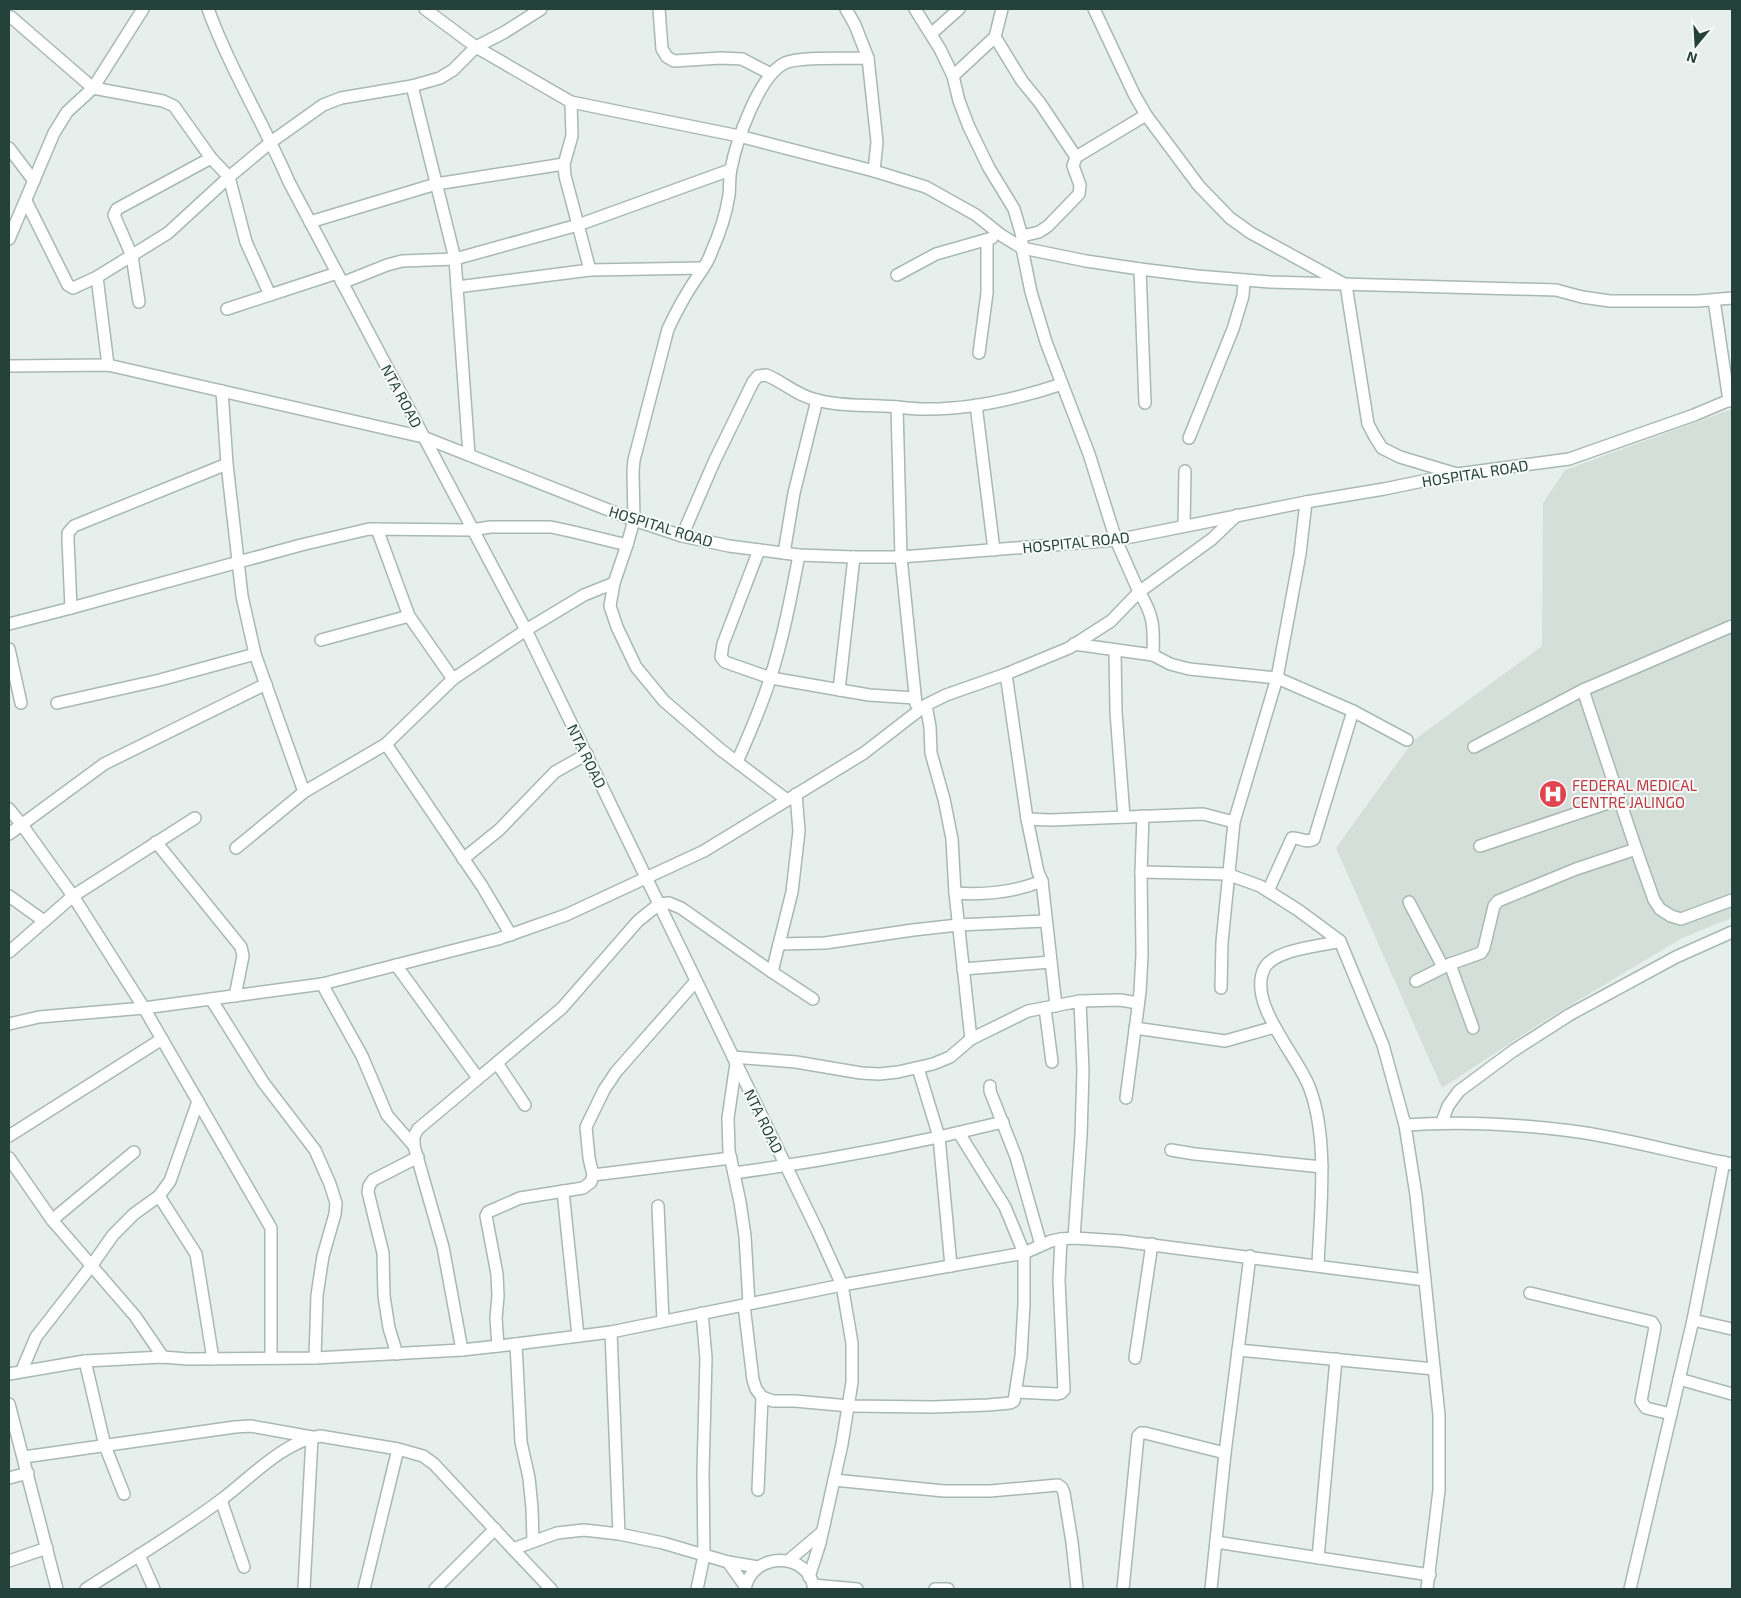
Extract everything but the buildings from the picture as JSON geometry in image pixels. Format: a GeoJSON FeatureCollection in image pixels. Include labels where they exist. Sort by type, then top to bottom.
{"type":"FeatureCollection","features":[{"type":"Feature","properties":{"kind":"street"},"geometry":{"type":"LineString","coordinates":[[9,240],[54,133],[66,112],[93,88],[143,9]]}},
{"type":"Feature","properties":{"kind":"street","name":"NTA ROAD"},"geometry":{"type":"LineString","coordinates":[[208,9],[217,34],[289,182],[526,630],[842,1285],[852,1343],[849,1406],[821,1532],[812,1584]]}},
{"type":"Feature","properties":{"kind":"street"},"geometry":{"type":"LineString","coordinates":[[425,9],[476,47],[571,102],[739,136],[874,171],[926,187],[976,216],[1022,248],[1086,261],[1140,269],[1244,280],[1346,285],[1556,290],[1582,297],[1610,301],[1714,300],[1732,298]]}},
{"type":"Feature","properties":{"kind":"street"},"geometry":{"type":"LineString","coordinates":[[26,201],[68,285],[72,288],[97,277],[168,233],[229,177],[271,142],[323,106],[341,98],[412,86],[440,78],[453,70],[476,47],[506,32],[541,9]]}},
{"type":"Feature","properties":{"kind":"street"},"geometry":{"type":"LineString","coordinates":[[660,9],[662,49],[667,57],[674,61],[721,58],[742,59],[771,74]]}},
{"type":"Feature","properties":{"kind":"street"},"geometry":{"type":"LineString","coordinates":[[846,9],[855,25],[868,58],[877,142],[874,171]]}},
{"type":"Feature","properties":{"kind":"street"},"geometry":{"type":"LineString","coordinates":[[915,9],[931,34],[953,76],[959,101],[969,127],[989,168],[1014,209],[1022,236],[1022,248],[1031,292],[1041,325],[1089,454],[1116,540],[1152,616],[1154,655]]}},
{"type":"Feature","properties":{"kind":"street"},"geometry":{"type":"LineString","coordinates":[[931,34],[959,9]]}},
{"type":"Feature","properties":{"kind":"street"},"geometry":{"type":"LineString","coordinates":[[953,76],[994,37],[1002,9]]}},
{"type":"Feature","properties":{"kind":"street"},"geometry":{"type":"LineString","coordinates":[[1094,9],[1134,94],[1146,115],[1199,186],[1230,218],[1271,245],[1346,285]]}},
{"type":"Feature","properties":{"kind":"street"},"geometry":{"type":"LineString","coordinates":[[11,17],[93,88],[164,100],[174,106],[211,158],[229,177],[246,242],[270,295]]}},
{"type":"Feature","properties":{"kind":"street"},"geometry":{"type":"LineString","coordinates":[[994,37],[1022,81],[1040,103],[1076,157]]}},
{"type":"Feature","properties":{"kind":"street"},"geometry":{"type":"LineString","coordinates":[[772,972],[792,892],[800,830],[792,797],[737,762],[664,701],[636,667],[617,627],[610,606],[614,582],[634,520],[632,472],[634,460],[668,329],[711,255],[729,195],[730,170],[739,136],[756,99],[771,74],[784,63],[792,60],[868,58]]}},
{"type":"Feature","properties":{"kind":"street"},"geometry":{"type":"LineString","coordinates":[[412,86],[455,259],[469,455]]}},
{"type":"Feature","properties":{"kind":"street"},"geometry":{"type":"LineString","coordinates":[[571,102],[572,136],[564,164],[565,176],[590,270]]}},
{"type":"Feature","properties":{"kind":"street"},"geometry":{"type":"LineString","coordinates":[[1022,236],[1039,232],[1048,226],[1080,194],[1080,185],[1073,166],[1076,157],[1146,115]]}},
{"type":"Feature","properties":{"kind":"street"},"geometry":{"type":"LineString","coordinates":[[9,148],[34,181]]}},
{"type":"Feature","properties":{"kind":"street"},"geometry":{"type":"LineString","coordinates":[[139,302],[132,256],[114,215],[117,209],[211,158]]}},
{"type":"Feature","properties":{"kind":"street"},"geometry":{"type":"LineString","coordinates":[[310,222],[436,184],[564,164]]}},
{"type":"Feature","properties":{"kind":"street"},"geometry":{"type":"LineString","coordinates":[[227,308],[402,261],[455,259],[578,225],[730,170]]}},
{"type":"Feature","properties":{"kind":"street"},"geometry":{"type":"LineString","coordinates":[[897,275],[936,254],[1001,235]]}},
{"type":"Feature","properties":{"kind":"street"},"geometry":{"type":"LineString","coordinates":[[979,353],[987,293],[987,240]]}},
{"type":"Feature","properties":{"kind":"street"},"geometry":{"type":"LineString","coordinates":[[457,287],[590,270],[703,268]]}},
{"type":"Feature","properties":{"kind":"street"},"geometry":{"type":"LineString","coordinates":[[1140,269],[1145,403]]}},
{"type":"Feature","properties":{"kind":"street"},"geometry":{"type":"LineString","coordinates":[[97,277],[108,365]]}},
{"type":"Feature","properties":{"kind":"street"},"geometry":{"type":"LineString","coordinates":[[1188,438],[1233,329],[1243,296],[1244,280]]}},
{"type":"Feature","properties":{"kind":"street"},"geometry":{"type":"LineString","coordinates":[[1346,285],[1368,424],[1375,437],[1382,448],[1400,457],[1457,474]]}},
{"type":"Feature","properties":{"kind":"street"},"geometry":{"type":"LineString","coordinates":[[1714,300],[1731,400]]}},
{"type":"Feature","properties":{"kind":"street","name":"HOSPITAL ROAD"},"geometry":{"type":"LineString","coordinates":[[9,366],[108,365],[423,437],[634,520],[682,536],[729,546],[799,555],[854,557],[901,557],[1116,540],[1237,515],[1457,474],[1569,459],[1731,400]]}},
{"type":"Feature","properties":{"kind":"street"},"geometry":{"type":"LineString","coordinates":[[682,536],[714,462],[753,382],[758,376],[766,375],[798,394],[817,400],[840,404],[923,409],[957,408],[976,405],[1026,396],[1062,384]]}},
{"type":"Feature","properties":{"kind":"street"},"geometry":{"type":"LineString","coordinates":[[222,391],[227,464],[242,596],[255,654],[304,792]]}},
{"type":"Feature","properties":{"kind":"street"},"geometry":{"type":"LineString","coordinates":[[784,553],[794,494],[817,400]]}},
{"type":"Feature","properties":{"kind":"street"},"geometry":{"type":"LineString","coordinates":[[976,405],[994,550]]}},
{"type":"Feature","properties":{"kind":"street"},"geometry":{"type":"LineString","coordinates":[[897,407],[901,557],[916,698],[930,727],[931,753],[944,799],[952,839],[954,893],[971,1039]]}},
{"type":"Feature","properties":{"kind":"street"},"geometry":{"type":"LineString","coordinates":[[71,608],[68,532],[74,526],[227,464]]}},
{"type":"Feature","properties":{"kind":"street"},"geometry":{"type":"LineString","coordinates":[[1184,526],[1186,471]]}},
{"type":"Feature","properties":{"kind":"street"},"geometry":{"type":"LineString","coordinates":[[1222,988],[1222,942],[1227,874],[1234,822],[1277,678],[1300,554],[1306,502]]}},
{"type":"Feature","properties":{"kind":"street"},"geometry":{"type":"LineString","coordinates":[[9,1024],[39,1017],[144,1008],[322,984],[511,935],[566,915],[704,851],[864,753],[921,708],[946,695],[1006,674],[1074,644],[1111,621],[1140,592],[1212,539],[1237,515]]}},
{"type":"Feature","properties":{"kind":"street"},"geometry":{"type":"LineString","coordinates":[[9,624],[301,545],[369,529],[472,530],[490,527],[551,527],[627,545]]}},
{"type":"Feature","properties":{"kind":"street"},"geometry":{"type":"LineString","coordinates":[[377,530],[409,616],[453,679]]}},
{"type":"Feature","properties":{"kind":"street"},"geometry":{"type":"LineString","coordinates":[[759,550],[720,652],[725,662],[770,678],[869,695],[916,698]]}},
{"type":"Feature","properties":{"kind":"street"},"geometry":{"type":"LineString","coordinates":[[737,762],[753,726],[770,678],[789,607],[799,555]]}},
{"type":"Feature","properties":{"kind":"street"},"geometry":{"type":"LineString","coordinates":[[839,690],[854,557]]}},
{"type":"Feature","properties":{"kind":"street"},"geometry":{"type":"LineString","coordinates":[[236,848],[304,792],[386,744],[453,679],[526,630],[584,595],[614,582]]}},
{"type":"Feature","properties":{"kind":"street"},"geometry":{"type":"LineString","coordinates":[[321,640],[409,616]]}},
{"type":"Feature","properties":{"kind":"street"},"geometry":{"type":"LineString","coordinates":[[1474,747],[1584,690],[1732,626]]}},
{"type":"Feature","properties":{"kind":"street"},"geometry":{"type":"LineString","coordinates":[[1074,644],[1154,655],[1170,664],[1189,669],[1277,678],[1353,712],[1406,740]]}},
{"type":"Feature","properties":{"kind":"street"},"geometry":{"type":"LineString","coordinates":[[9,649],[21,704]]}},
{"type":"Feature","properties":{"kind":"street"},"geometry":{"type":"LineString","coordinates":[[1115,651],[1116,712],[1124,817]]}},
{"type":"Feature","properties":{"kind":"street"},"geometry":{"type":"LineString","coordinates":[[57,703],[160,680],[255,654]]}},
{"type":"Feature","properties":{"kind":"street"},"geometry":{"type":"LineString","coordinates":[[1006,674],[1027,819],[1038,872],[1042,881],[1051,962],[1052,1062]]}},
{"type":"Feature","properties":{"kind":"street"},"geometry":{"type":"LineString","coordinates":[[9,834],[104,764],[266,684]]}},
{"type":"Feature","properties":{"kind":"street"},"geometry":{"type":"LineString","coordinates":[[1584,690],[1636,850],[1654,900],[1660,909],[1671,916],[1681,919],[1732,900]]}},
{"type":"Feature","properties":{"kind":"street"},"geometry":{"type":"LineString","coordinates":[[1268,891],[1292,838],[1306,841],[1314,839],[1353,712]]}},
{"type":"Feature","properties":{"kind":"street"},"geometry":{"type":"LineString","coordinates":[[386,744],[482,886],[511,935]]}},
{"type":"Feature","properties":{"kind":"street"},"geometry":{"type":"LineString","coordinates":[[463,859],[499,830],[555,772],[587,754]]}},
{"type":"Feature","properties":{"kind":"street"},"geometry":{"type":"LineString","coordinates":[[1480,846],[1620,798]]}},
{"type":"Feature","properties":{"kind":"street"},"geometry":{"type":"LineString","coordinates":[[9,808],[73,896],[144,1008],[271,1228],[271,1358]]}},
{"type":"Feature","properties":{"kind":"street"},"geometry":{"type":"LineString","coordinates":[[1027,819],[1051,820],[1202,814],[1234,822]]}},
{"type":"Feature","properties":{"kind":"street"},"geometry":{"type":"LineString","coordinates":[[1126,1098],[1142,955],[1141,872],[1143,816]]}},
{"type":"Feature","properties":{"kind":"street"},"geometry":{"type":"LineString","coordinates":[[9,952],[73,896],[195,818]]}},
{"type":"Feature","properties":{"kind":"street"},"geometry":{"type":"LineString","coordinates":[[156,842],[241,947],[243,956],[235,996]]}},
{"type":"Feature","properties":{"kind":"street"},"geometry":{"type":"LineString","coordinates":[[1416,981],[1447,966],[1481,953],[1486,943],[1494,906],[1498,900],[1576,869],[1636,850]]}},
{"type":"Feature","properties":{"kind":"street"},"geometry":{"type":"LineString","coordinates":[[1141,872],[1227,874],[1268,891],[1298,910],[1340,941],[1383,1045],[1405,1125],[1416,1195],[1439,1415],[1439,1490],[1427,1589]]}},
{"type":"Feature","properties":{"kind":"street"},"geometry":{"type":"LineString","coordinates":[[954,893],[973,894],[1027,888],[1042,881]]}},
{"type":"Feature","properties":{"kind":"street"},"geometry":{"type":"LineString","coordinates":[[9,896],[44,921]]}},
{"type":"Feature","properties":{"kind":"street"},"geometry":{"type":"LineString","coordinates":[[1409,902],[1447,966],[1473,1028]]}},
{"type":"Feature","properties":{"kind":"street"},"geometry":{"type":"LineString","coordinates":[[462,1350],[443,1247],[414,1146],[414,1136],[418,1129],[562,1008],[638,921],[659,904],[669,903],[681,908],[772,972],[813,998]]}},
{"type":"Feature","properties":{"kind":"street"},"geometry":{"type":"LineString","coordinates":[[779,944],[825,943],[913,930],[1046,921]]}},
{"type":"Feature","properties":{"kind":"street"},"geometry":{"type":"LineString","coordinates":[[1442,1122],[1448,1106],[1459,1091],[1513,1051],[1569,1015],[1676,957],[1732,932]]}},
{"type":"Feature","properties":{"kind":"street"},"geometry":{"type":"LineString","coordinates":[[1318,1266],[1322,1167],[1317,1118],[1310,1089],[1296,1060],[1275,1027],[1261,993],[1260,980],[1264,968],[1272,959],[1289,952],[1340,941]]}},
{"type":"Feature","properties":{"kind":"street"},"geometry":{"type":"LineString","coordinates":[[963,969],[1051,962]]}},
{"type":"Feature","properties":{"kind":"street"},"geometry":{"type":"LineString","coordinates":[[396,965],[478,1078]]}},
{"type":"Feature","properties":{"kind":"street"},"geometry":{"type":"LineString","coordinates":[[498,1346],[496,1318],[497,1274],[486,1216],[488,1212],[520,1198],[583,1188],[591,1182],[593,1175],[586,1126],[604,1090],[616,1072],[696,981]]}},
{"type":"Feature","properties":{"kind":"street"},"geometry":{"type":"LineString","coordinates":[[322,984],[362,1056],[387,1115],[414,1146]]}},
{"type":"Feature","properties":{"kind":"street"},"geometry":{"type":"LineString","coordinates":[[211,999],[263,1082],[315,1150],[336,1202],[335,1214],[323,1256],[317,1295],[315,1358]]}},
{"type":"Feature","properties":{"kind":"street"},"geometry":{"type":"LineString","coordinates":[[959,1133],[1005,1207],[1024,1253],[1021,1356],[1014,1401],[1010,1403],[933,1407],[849,1406],[773,1401],[762,1397],[756,1389],[753,1380],[746,1305],[745,1236],[731,1158],[728,1118],[734,1060],[796,1062],[879,1074],[918,1068],[950,1057],[971,1039],[1028,1012],[1080,1001],[1120,1000],[1138,1003]]}},
{"type":"Feature","properties":{"kind":"street"},"geometry":{"type":"LineString","coordinates":[[1074,1238],[1081,1136],[1080,1001]]}},
{"type":"Feature","properties":{"kind":"street"},"geometry":{"type":"LineString","coordinates":[[1134,1028],[1225,1041],[1275,1027]]}},
{"type":"Feature","properties":{"kind":"street"},"geometry":{"type":"LineString","coordinates":[[9,1136],[162,1039]]}},
{"type":"Feature","properties":{"kind":"street"},"geometry":{"type":"LineString","coordinates":[[497,1063],[525,1105]]}},
{"type":"Feature","properties":{"kind":"street"},"geometry":{"type":"LineString","coordinates":[[918,1068],[939,1137],[950,1266]]}},
{"type":"Feature","properties":{"kind":"street"},"geometry":{"type":"LineString","coordinates":[[990,1086],[1016,1158],[1041,1245]]}},
{"type":"Feature","properties":{"kind":"street"},"geometry":{"type":"LineString","coordinates":[[22,1370],[36,1337],[113,1235],[134,1214],[159,1196],[170,1181],[198,1100]]}},
{"type":"Feature","properties":{"kind":"street"},"geometry":{"type":"LineString","coordinates":[[734,1173],[786,1166],[939,1137],[1003,1122]]}},
{"type":"Feature","properties":{"kind":"street"},"geometry":{"type":"LineString","coordinates":[[1405,1125],[1442,1122],[1495,1124],[1573,1131],[1728,1163],[1672,1414],[1630,1589]]}},
{"type":"Feature","properties":{"kind":"street"},"geometry":{"type":"LineString","coordinates":[[1172,1150],[1322,1167]]}},
{"type":"Feature","properties":{"kind":"street"},"geometry":{"type":"LineString","coordinates":[[52,1220],[134,1152]]}},
{"type":"Feature","properties":{"kind":"street"},"geometry":{"type":"LineString","coordinates":[[396,1354],[389,1328],[384,1296],[382,1253],[368,1192],[373,1180],[418,1157]]}},
{"type":"Feature","properties":{"kind":"street"},"geometry":{"type":"LineString","coordinates":[[9,1158],[52,1220],[135,1316],[163,1357]]}},
{"type":"Feature","properties":{"kind":"street"},"geometry":{"type":"LineString","coordinates":[[593,1175],[731,1158]]}},
{"type":"Feature","properties":{"kind":"street"},"geometry":{"type":"LineString","coordinates":[[563,1191],[578,1336]]}},
{"type":"Feature","properties":{"kind":"street"},"geometry":{"type":"LineString","coordinates":[[159,1196],[196,1254],[213,1359]]}},
{"type":"Feature","properties":{"kind":"street"},"geometry":{"type":"LineString","coordinates":[[658,1206],[663,1321]]}},
{"type":"Feature","properties":{"kind":"street"},"geometry":{"type":"LineString","coordinates":[[9,1374],[22,1370],[85,1360],[163,1357],[213,1359],[315,1358],[396,1354],[462,1350],[611,1332],[842,1285],[1024,1253],[1061,1239],[1074,1238],[1121,1240],[1425,1280]]}},
{"type":"Feature","properties":{"kind":"street"},"geometry":{"type":"LineString","coordinates":[[1016,1392],[1056,1394],[1064,1390],[1059,1280],[1061,1239]]}},
{"type":"Feature","properties":{"kind":"street"},"geometry":{"type":"LineString","coordinates":[[1135,1358],[1152,1244]]}},
{"type":"Feature","properties":{"kind":"street"},"geometry":{"type":"LineString","coordinates":[[1211,1589],[1225,1453],[1250,1256]]}},
{"type":"Feature","properties":{"kind":"street"},"geometry":{"type":"LineString","coordinates":[[1530,1293],[1652,1322],[1655,1327],[1641,1401],[1646,1408],[1672,1414]]}},
{"type":"Feature","properties":{"kind":"street"},"geometry":{"type":"LineString","coordinates":[[697,1589],[704,1556],[703,1463],[706,1358],[702,1313]]}},
{"type":"Feature","properties":{"kind":"street"},"geometry":{"type":"LineString","coordinates":[[1693,1320],[1732,1329]]}},
{"type":"Feature","properties":{"kind":"street"},"geometry":{"type":"LineString","coordinates":[[611,1332],[619,1534]]}},
{"type":"Feature","properties":{"kind":"street"},"geometry":{"type":"LineString","coordinates":[[516,1344],[521,1442],[529,1478],[533,1541]]}},
{"type":"Feature","properties":{"kind":"street"},"geometry":{"type":"LineString","coordinates":[[1238,1350],[1434,1369]]}},
{"type":"Feature","properties":{"kind":"street"},"geometry":{"type":"LineString","coordinates":[[1318,1558],[1336,1359]]}},
{"type":"Feature","properties":{"kind":"street"},"geometry":{"type":"LineString","coordinates":[[85,1360],[105,1446],[124,1494]]}},
{"type":"Feature","properties":{"kind":"street"},"geometry":{"type":"LineString","coordinates":[[1679,1379],[1732,1394]]}},
{"type":"Feature","properties":{"kind":"street"},"geometry":{"type":"LineString","coordinates":[[758,1490],[762,1397]]}},
{"type":"Feature","properties":{"kind":"street"},"geometry":{"type":"LineString","coordinates":[[9,1404],[57,1589]]}},
{"type":"Feature","properties":{"kind":"street"},"geometry":{"type":"LineString","coordinates":[[24,1458],[250,1426],[312,1437],[328,1436],[398,1449],[423,1456],[434,1464],[550,1589]]}},
{"type":"Feature","properties":{"kind":"street"},"geometry":{"type":"LineString","coordinates":[[1123,1589],[1138,1436],[1145,1433],[1225,1453]]}},
{"type":"Feature","properties":{"kind":"street"},"geometry":{"type":"LineString","coordinates":[[86,1589],[139,1556],[221,1500],[287,1449],[312,1437]]}},
{"type":"Feature","properties":{"kind":"street"},"geometry":{"type":"LineString","coordinates":[[304,1589],[312,1437]]}},
{"type":"Feature","properties":{"kind":"street"},"geometry":{"type":"LineString","coordinates":[[364,1589],[398,1449]]}},
{"type":"Feature","properties":{"kind":"street"},"geometry":{"type":"LineString","coordinates":[[9,1478],[28,1473]]}},
{"type":"Feature","properties":{"kind":"street"},"geometry":{"type":"LineString","coordinates":[[834,1480],[944,1491],[990,1491],[1058,1485],[1064,1493],[1077,1589]]}},
{"type":"Feature","properties":{"kind":"street"},"geometry":{"type":"LineString","coordinates":[[221,1500],[244,1566]]}},
{"type":"Feature","properties":{"kind":"street"},"geometry":{"type":"LineString","coordinates":[[435,1589],[496,1529]]}},
{"type":"Feature","properties":{"kind":"street"},"geometry":{"type":"LineString","coordinates":[[513,1549],[557,1533],[584,1530],[619,1534],[663,1543],[704,1556],[758,1567]]}},
{"type":"Feature","properties":{"kind":"street"},"geometry":{"type":"LineString","coordinates":[[788,1561],[821,1532]]}},
{"type":"Feature","properties":{"kind":"street"},"geometry":{"type":"LineString","coordinates":[[1216,1542],[1430,1575]]}},
{"type":"Feature","properties":{"kind":"street"},"geometry":{"type":"LineString","coordinates":[[9,1561],[47,1548]]}},
{"type":"Feature","properties":{"kind":"street"},"geometry":{"type":"LineString","coordinates":[[139,1556],[154,1589]]}},
{"type":"Feature","properties":{"kind":"street"},"geometry":{"type":"LineString","coordinates":[[745,1588],[750,1576],[758,1567],[772,1561],[788,1561],[796,1564],[812,1584],[857,1589]]}},
{"type":"Feature","properties":{"kind":"street"},"geometry":{"type":"LineString","coordinates":[[728,1562],[745,1588]]}},
{"type":"Feature","properties":{"kind":"street"},"geometry":{"type":"LineString","coordinates":[[935,1589],[948,1589]]}},
{"type":"Feature","properties":{"kind":"shaded area","name":"FEDERAL MEDICAL CENTRE JALINGO"},"geometry":{"type":"Polygon","coordinates":[[[1732,409],[1732,918],[1682,938],[1541,1023],[1442,1088],[1336,848],[1414,740],[1542,646],[1543,503],[1565,470],[1732,409]]]}},
{"type":"Feature","properties":{"kind":"place","name":"FEDERAL MEDICAL CENTRE JALINGO"},"geometry":{"type":"Point","coordinates":[1553,794]}}]}
